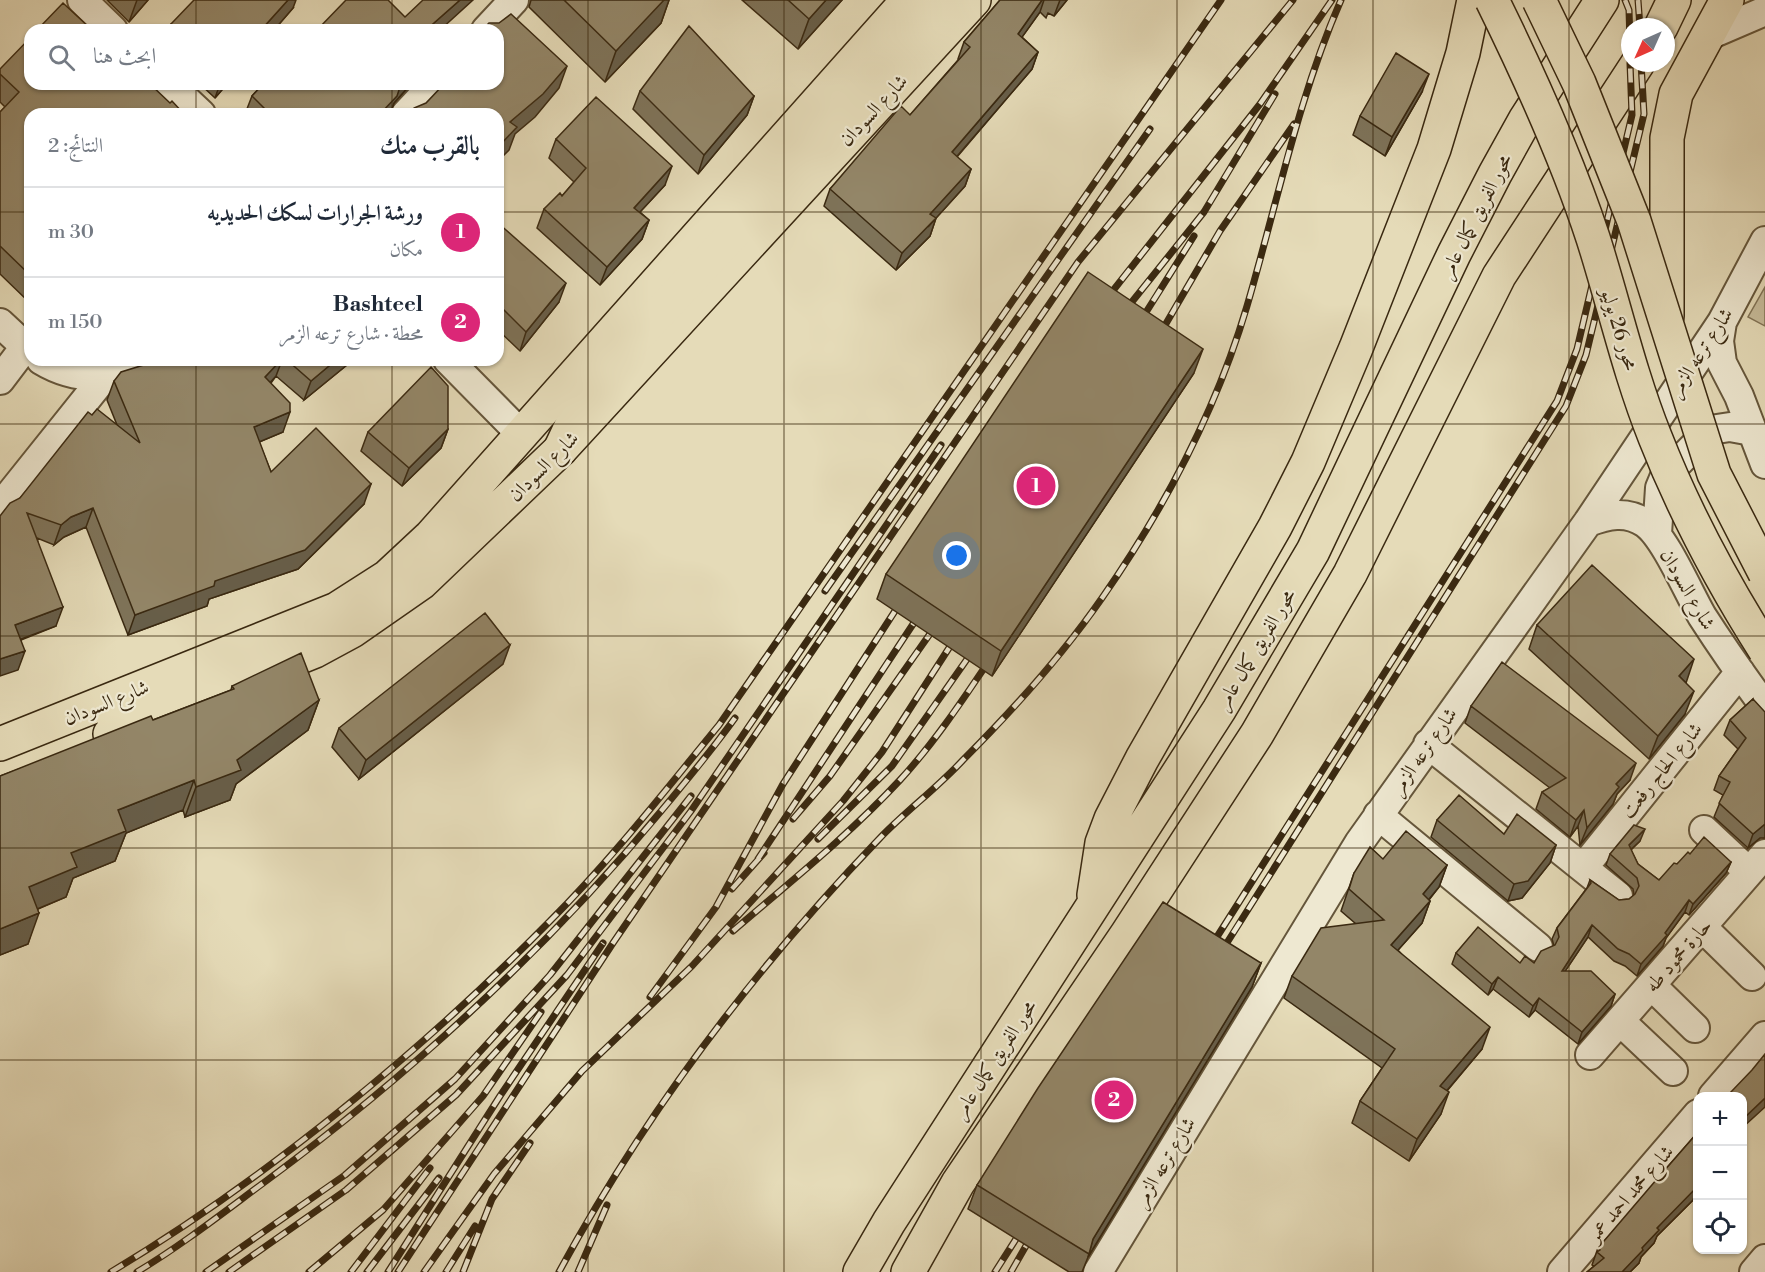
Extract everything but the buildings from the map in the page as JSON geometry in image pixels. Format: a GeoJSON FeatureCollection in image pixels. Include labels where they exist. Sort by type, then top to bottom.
{"type":"FeatureCollection","features":[{"type":"Feature","properties":{"kind":"main road","name":"شارع السودان"},"geometry":{"type":"LineString","coordinates":[[0,744],[310,622],[363,594],[410,557],[908,0]]}},
{"type":"Feature","properties":{"kind":"main road"},"geometry":{"type":"LineString","coordinates":[[560,450],[582,403],[601,375],[790,173],[943,0]]}},
{"type":"Feature","properties":{"kind":"main road","name":"شارع السودان"},"geometry":{"type":"LineString","coordinates":[[78,747],[277,668],[352,631],[421,583],[560,450],[974,0]]}},
{"type":"Feature","properties":{"kind":"main road"},"geometry":{"type":"LineString","coordinates":[[1092,909],[1102,843],[1112,819],[1142,759],[1275,527],[1308,462],[1356,348],[1434,149],[1463,52],[1474,0]]}},
{"type":"Feature","properties":{"kind":"main road","name":"محور 26 يوليو"},"geometry":{"type":"LineString","coordinates":[[1492,0],[1541,103],[1593,237],[1631,368],[1655,437],[1707,551],[1765,650]]}},
{"type":"Feature","properties":{"kind":"main road"},"geometry":{"type":"LineString","coordinates":[[1539,0],[1579,83],[1626,200],[1714,474],[1765,573]]}},
{"type":"Feature","properties":{"kind":"main road","name":"محور الفريق كمال عامر"},"geometry":{"type":"LineString","coordinates":[[860,1272],[1219,710],[1313,551],[1454,254],[1495,174],[1525,120],[1602,0]]}},
{"type":"Feature","properties":{"kind":"main road"},"geometry":{"type":"LineString","coordinates":[[1666,18],[1674,0]]}},
{"type":"Feature","properties":{"kind":"main road"},"geometry":{"type":"LineString","coordinates":[[1667,326],[1667,138],[1676,94],[1727,0]]}},
{"type":"Feature","properties":{"kind":"main road","name":"محور الفريق كمال عامر"},"geometry":{"type":"LineString","coordinates":[[908,1272],[958,1183],[1176,859],[1300,663],[1388,502],[1499,276],[1632,72]]}},
{"type":"Feature","properties":{"kind":"street"},"geometry":{"type":"LineString","coordinates":[[81,0],[107,24]]}},
{"type":"Feature","properties":{"kind":"street"},"geometry":{"type":"LineString","coordinates":[[492,24],[514,0]]}},
{"type":"Feature","properties":{"kind":"street"},"geometry":{"type":"LineString","coordinates":[[1707,36],[1765,11]]}},
{"type":"Feature","properties":{"kind":"street"},"geometry":{"type":"LineString","coordinates":[[175,90],[195,108]]}},
{"type":"Feature","properties":{"kind":"street"},"geometry":{"type":"LineString","coordinates":[[412,108],[428,90]]}},
{"type":"Feature","properties":{"kind":"street","name":"شارع ترعه الزمر"},"geometry":{"type":"LineString","coordinates":[[1098,1272],[1334,883],[1378,815],[1588,522],[1722,322],[1765,241]]}},
{"type":"Feature","properties":{"kind":"street"},"geometry":{"type":"LineString","coordinates":[[1722,322],[1719,341],[1722,363],[1739,396],[1765,464]]}},
{"type":"Feature","properties":{"kind":"street"},"geometry":{"type":"LineString","coordinates":[[0,323],[24,346]]}},
{"type":"Feature","properties":{"kind":"street"},"geometry":{"type":"LineString","coordinates":[[0,380],[24,360]]}},
{"type":"Feature","properties":{"kind":"street"},"geometry":{"type":"LineString","coordinates":[[53,366],[61,371],[82,376],[104,377],[143,366]]}},
{"type":"Feature","properties":{"kind":"street"},"geometry":{"type":"LineString","coordinates":[[454,366],[521,434]]}},
{"type":"Feature","properties":{"kind":"street"},"geometry":{"type":"LineString","coordinates":[[0,507],[104,377]]}},
{"type":"Feature","properties":{"kind":"street"},"geometry":{"type":"LineString","coordinates":[[1657,534],[1660,488],[1665,476],[1710,430],[1730,427],[1752,431]]}},
{"type":"Feature","properties":{"kind":"street","name":"شارع السودان"},"geometry":{"type":"LineString","coordinates":[[1588,522],[1609,515],[1628,514],[1644,522],[1657,534],[1703,617],[1765,707]]}},
{"type":"Feature","properties":{"kind":"street","name":"شارع الحاج رفعت"},"geometry":{"type":"LineString","coordinates":[[1583,868],[1740,672]]}},
{"type":"Feature","properties":{"kind":"street"},"geometry":{"type":"LineString","coordinates":[[1428,744],[1618,896]]}},
{"type":"Feature","properties":{"kind":"street"},"geometry":{"type":"LineString","coordinates":[[1378,815],[1538,947]]}},
{"type":"Feature","properties":{"kind":"street"},"geometry":{"type":"LineString","coordinates":[[1704,830],[1757,863]]}},
{"type":"Feature","properties":{"kind":"street","name":"حارة محمود طه"},"geometry":{"type":"LineString","coordinates":[[1590,1055],[1757,863]]}},
{"type":"Feature","properties":{"kind":"street"},"geometry":{"type":"LineString","coordinates":[[1702,927],[1752,976]]}},
{"type":"Feature","properties":{"kind":"street"},"geometry":{"type":"LineString","coordinates":[[1652,985],[1695,1028]]}},
{"type":"Feature","properties":{"kind":"street"},"geometry":{"type":"LineString","coordinates":[[1620,1021],[1658,1067]]}},
{"type":"Feature","properties":{"kind":"street"},"geometry":{"type":"LineString","coordinates":[[1716,1092],[1765,1036]]}},
{"type":"Feature","properties":{"kind":"street","name":"شارع محمد احمد عمر"},"geometry":{"type":"LineString","coordinates":[[1562,1272],[1693,1120]]}},
{"type":"Feature","properties":{"kind":"street"},"geometry":{"type":"LineString","coordinates":[[1754,1272],[1765,1259]]}},
{"type":"Feature","properties":{"kind":"shaded area"},"geometry":{"type":"Polygon","coordinates":[[[1765,287],[1765,326],[1748,317],[1765,287]]]}},
{"type":"Feature","properties":{"kind":"railway"},"geometry":{"type":"LineString","coordinates":[[111,1272],[227,1196],[341,1110],[450,1017],[501,969],[573,898],[616,850],[719,725],[1221,0]]}},
{"type":"Feature","properties":{"kind":"railway"},"geometry":{"type":"LineString","coordinates":[[398,1272],[613,943],[1078,262],[1293,0]]}},
{"type":"Feature","properties":{"kind":"railway"},"geometry":{"type":"LineString","coordinates":[[1104,302],[1260,104],[1332,0]]}},
{"type":"Feature","properties":{"kind":"railway"},"geometry":{"type":"LineString","coordinates":[[559,1272],[592,1213],[665,1099],[746,991],[834,887],[900,818],[953,770],[1036,682],[1102,598],[1146,530],[1204,421],[1234,345],[1247,306],[1300,113],[1341,0]]}},
{"type":"Feature","properties":{"kind":"railway"},"geometry":{"type":"LineString","coordinates":[[1625,0],[1629,18]]}},
{"type":"Feature","properties":{"kind":"railway"},"geometry":{"type":"LineString","coordinates":[[1638,0],[1639,18]]}},
{"type":"Feature","properties":{"kind":"railway"},"geometry":{"type":"LineString","coordinates":[[1208,951],[1557,401],[1577,349],[1632,115],[1630,72]]}},
{"type":"Feature","properties":{"kind":"railway"},"geometry":{"type":"LineString","coordinates":[[1218,957],[1566,406],[1586,355],[1644,114],[1642,72]]}},
{"type":"Feature","properties":{"kind":"railway"},"geometry":{"type":"LineString","coordinates":[[1123,313],[1204,212],[1275,94]]}},
{"type":"Feature","properties":{"kind":"railway"},"geometry":{"type":"LineString","coordinates":[[1157,339],[1220,231],[1294,124]]}},
{"type":"Feature","properties":{"kind":"railway"},"geometry":{"type":"LineString","coordinates":[[825,591],[1150,129]]}},
{"type":"Feature","properties":{"kind":"railway"},"geometry":{"type":"LineString","coordinates":[[1138,325],[1194,236]]}},
{"type":"Feature","properties":{"kind":"railway"},"geometry":{"type":"LineString","coordinates":[[229,1272],[346,1190],[456,1095],[567,975],[691,811],[941,445]]}},
{"type":"Feature","properties":{"kind":"railway"},"geometry":{"type":"LineString","coordinates":[[650,997],[716,907],[783,784],[904,597]]}},
{"type":"Feature","properties":{"kind":"railway"},"geometry":{"type":"LineString","coordinates":[[758,859],[923,609]]}},
{"type":"Feature","properties":{"kind":"railway"},"geometry":{"type":"LineString","coordinates":[[793,819],[830,776],[939,621]]}},
{"type":"Feature","properties":{"kind":"railway"},"geometry":{"type":"LineString","coordinates":[[424,1272],[494,1174],[582,1071],[692,966],[843,801],[882,752],[958,634]]}},
{"type":"Feature","properties":{"kind":"railway"},"geometry":{"type":"LineString","coordinates":[[818,839],[892,766],[977,645]]}},
{"type":"Feature","properties":{"kind":"railway"},"geometry":{"type":"LineString","coordinates":[[733,931],[840,839],[900,780],[937,735],[993,655]]}},
{"type":"Feature","properties":{"kind":"railway"},"geometry":{"type":"LineString","coordinates":[[137,1272],[203,1228],[320,1140],[425,1053],[475,1008],[572,912],[618,862],[735,718]]}},
{"type":"Feature","properties":{"kind":"railway"},"geometry":{"type":"LineString","coordinates":[[206,1272],[345,1175],[455,1079],[550,975],[691,796]]}},
{"type":"Feature","properties":{"kind":"railway"},"geometry":{"type":"LineString","coordinates":[[732,889],[764,853]]}},
{"type":"Feature","properties":{"kind":"railway"},"geometry":{"type":"LineString","coordinates":[[388,1272],[500,1096],[603,943]]}},
{"type":"Feature","properties":{"kind":"railway"},"geometry":{"type":"LineString","coordinates":[[309,1272],[383,1210],[483,1096],[541,1012]]}},
{"type":"Feature","properties":{"kind":"railway"},"geometry":{"type":"LineString","coordinates":[[463,1272],[492,1199],[530,1143]]}},
{"type":"Feature","properties":{"kind":"railway"},"geometry":{"type":"LineString","coordinates":[[351,1272],[430,1168]]}},
{"type":"Feature","properties":{"kind":"railway"},"geometry":{"type":"LineString","coordinates":[[367,1272],[439,1178]]}},
{"type":"Feature","properties":{"kind":"railway"},"geometry":{"type":"LineString","coordinates":[[578,1272],[607,1205]]}},
{"type":"Feature","properties":{"kind":"railway"},"geometry":{"type":"LineString","coordinates":[[446,1272],[475,1226]]}},
{"type":"Feature","properties":{"kind":"railway"},"geometry":{"type":"LineString","coordinates":[[995,1272],[1016,1239]]}},
{"type":"Feature","properties":{"kind":"railway"},"geometry":{"type":"LineString","coordinates":[[1011,1272],[1027,1244]]}},
{"type":"Feature","properties":{"kind":"place","name":"ورشة الجرارات لسكك الحديديه"},"geometry":{"type":"Point","coordinates":[1036,486]}},
{"type":"Feature","properties":{"kind":"place","name":"Bashteel"},"geometry":{"type":"Point","coordinates":[1114,1100]}}]}
